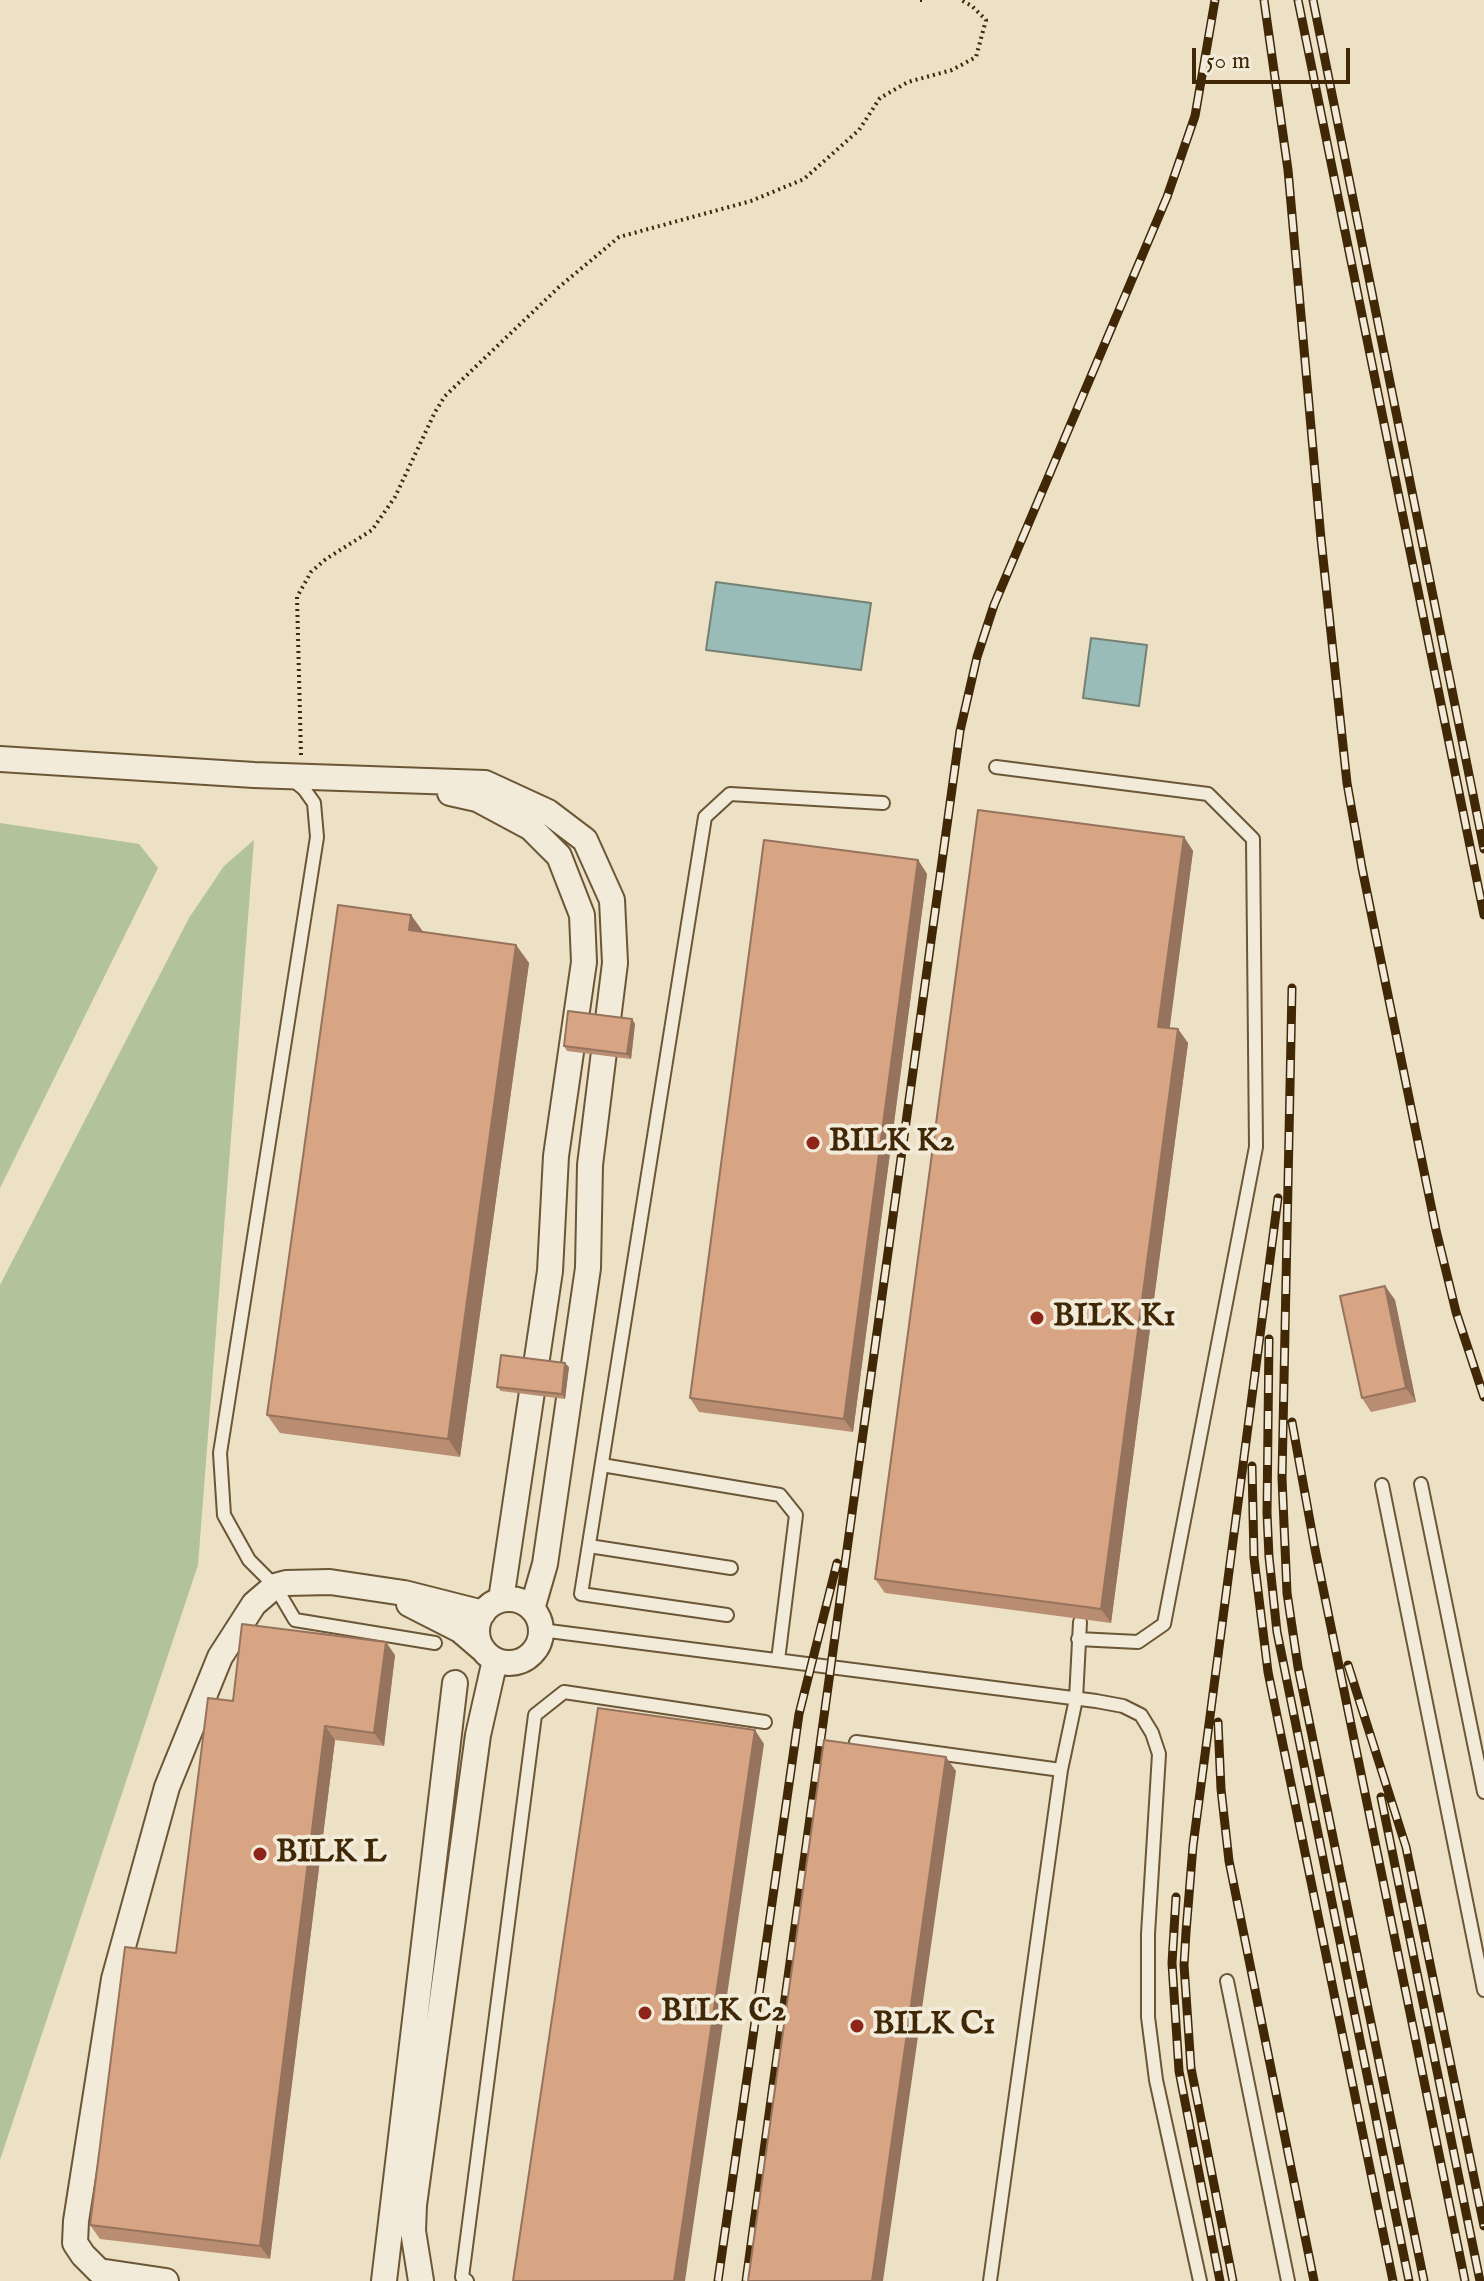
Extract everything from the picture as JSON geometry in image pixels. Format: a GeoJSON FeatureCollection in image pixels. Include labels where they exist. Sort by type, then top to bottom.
{"type":"FeatureCollection","features":[{"type":"Feature","properties":{"kind":"street"},"geometry":{"type":"LineString","coordinates":[[0,759],[296,777],[485,783],[548,812],[585,840],[612,900],[615,963],[590,1165],[588,1268],[536,1619],[535,1651],[517,1663],[488,1654],[450,1625],[370,1588]]}},
{"type":"Feature","properties":{"kind":"street"},"geometry":{"type":"LineString","coordinates":[[397,781],[477,799],[531,828],[559,856],[582,915],[584,962],[556,1156],[550,1271],[492,1606],[477,1630],[488,1654],[414,2205],[413,2231],[421,2281]]}},
{"type":"Feature","properties":{"kind":"street"},"geometry":{"type":"LineString","coordinates":[[166,2281],[99,2271],[75,2243],[76,2221],[114,1979],[167,1787],[220,1657],[254,1604],[275,1586],[286,1583],[330,1582],[492,1606],[512,1599],[536,1619]]}},
{"type":"Feature","properties":{"kind":"street"},"geometry":{"type":"LineString","coordinates":[[384,2281],[455,1683]]}},
{"type":"Feature","properties":{"kind":"lane"},"geometry":{"type":"LineString","coordinates":[[996,767],[1208,794],[1253,839],[1256,1147],[1164,1624],[1138,1642],[1078,1639]]}},
{"type":"Feature","properties":{"kind":"lane"},"geometry":{"type":"LineString","coordinates":[[296,777],[314,803],[317,837],[220,1453],[224,1515],[249,1560],[275,1586],[295,1620],[435,1643]]}},
{"type":"Feature","properties":{"kind":"lane"},"geometry":{"type":"LineString","coordinates":[[727,1615],[581,1594],[705,817],[730,794],[883,803]]}},
{"type":"Feature","properties":{"kind":"lane"},"geometry":{"type":"LineString","coordinates":[[602,1465],[780,1495],[796,1515],[778,1660]]}},
{"type":"Feature","properties":{"kind":"lane"},"geometry":{"type":"LineString","coordinates":[[1421,1484],[1484,1792]]}},
{"type":"Feature","properties":{"kind":"lane"},"geometry":{"type":"LineString","coordinates":[[1382,1485],[1484,1990]]}},
{"type":"Feature","properties":{"kind":"lane"},"geometry":{"type":"LineString","coordinates":[[589,1546],[731,1568]]}},
{"type":"Feature","properties":{"kind":"lane"},"geometry":{"type":"LineString","coordinates":[[536,1619],[778,1660],[1123,1706],[1141,1715],[1152,1733],[1159,1754],[1148,1934],[1148,2017],[1156,2080],[1200,2281]]}},
{"type":"Feature","properties":{"kind":"lane"},"geometry":{"type":"LineString","coordinates":[[990,2281],[1061,1770],[1076,1699],[1080,1622]]}},
{"type":"Feature","properties":{"kind":"lane"},"geometry":{"type":"LineString","coordinates":[[467,2281],[462,2277],[535,1715],[564,1692],[765,1722]]}},
{"type":"Feature","properties":{"kind":"lane"},"geometry":{"type":"LineString","coordinates":[[856,1742],[1061,1770]]}},
{"type":"Feature","properties":{"kind":"lane"},"geometry":{"type":"LineString","coordinates":[[1227,1981],[1288,2281]]}},
{"type":"Feature","properties":{"kind":"path"},"geometry":{"type":"LineString","coordinates":[[296,777],[297,597],[311,572],[372,530],[395,497],[445,396],[559,287],[619,237],[751,201],[804,179],[859,130],[880,98],[908,82],[952,70],[976,57],[986,20],[961,0]]}},
{"type":"Feature","properties":{"kind":"green space"},"geometry":{"type":"Polygon","coordinates":[[[0,823],[139,844],[158,868],[0,1188],[0,823]]]}},
{"type":"Feature","properties":{"kind":"green space"},"geometry":{"type":"Polygon","coordinates":[[[254,840],[198,1565],[0,2160],[0,1285],[189,918],[224,866],[254,840]]]}},
{"type":"Feature","properties":{"kind":"water"},"geometry":{"type":"Polygon","coordinates":[[[716,582],[871,603],[861,670],[706,650],[716,582]]]}},
{"type":"Feature","properties":{"kind":"water"},"geometry":{"type":"Polygon","coordinates":[[[1091,638],[1147,645],[1139,706],[1083,698],[1091,638]]]}},
{"type":"Feature","properties":{"kind":"building","name":"BILK K1"},"geometry":{"type":"Polygon","coordinates":[[[978,810],[1184,837],[1158,1027],[1178,1029],[1101,1609],[875,1579],[978,810]]]}},
{"type":"Feature","properties":{"kind":"building","name":"BILK K2"},"geometry":{"type":"Polygon","coordinates":[[[764,840],[918,860],[844,1419],[690,1398],[764,840]]]}},
{"type":"Feature","properties":{"kind":"building"},"geometry":{"type":"Polygon","coordinates":[[[338,905],[411,915],[409,930],[516,945],[448,1439],[267,1415],[338,905]]]}},
{"type":"Feature","properties":{"kind":"building"},"geometry":{"type":"Polygon","coordinates":[[[568,1011],[632,1019],[627,1054],[564,1046],[568,1011]]]}},
{"type":"Feature","properties":{"kind":"building"},"geometry":{"type":"Polygon","coordinates":[[[1385,1286],[1406,1388],[1362,1398],[1340,1296],[1385,1286]]]}},
{"type":"Feature","properties":{"kind":"building"},"geometry":{"type":"Polygon","coordinates":[[[501,1355],[565,1363],[562,1394],[497,1387],[501,1355]]]}},
{"type":"Feature","properties":{"kind":"building","name":"BILK L"},"geometry":{"type":"Polygon","coordinates":[[[242,1624],[386,1642],[374,1733],[325,1726],[260,2246],[90,2225],[125,1947],[176,1953],[208,1698],[233,1701],[242,1624]]]}},
{"type":"Feature","properties":{"kind":"building","name":"BILK C2"},"geometry":{"type":"Polygon","coordinates":[[[598,1708],[755,1730],[674,2281],[513,2281],[598,1708]]]}},
{"type":"Feature","properties":{"kind":"building","name":"BILK C1"},"geometry":{"type":"Polygon","coordinates":[[[824,1740],[946,1757],[872,2281],[748,2281],[824,1740]]]}},
{"type":"Feature","properties":{"kind":"railway"},"geometry":{"type":"LineString","coordinates":[[746,2281],[960,731],[977,657],[994,605],[1167,197],[1195,116],[1215,0]]}},
{"type":"Feature","properties":{"kind":"railway"},"geometry":{"type":"LineString","coordinates":[[1264,0],[1288,170],[1321,539],[1347,783],[1436,1230],[1456,1312],[1484,1397]]}},
{"type":"Feature","properties":{"kind":"railway"},"geometry":{"type":"LineString","coordinates":[[1298,0],[1484,915]]}},
{"type":"Feature","properties":{"kind":"railway"},"geometry":{"type":"LineString","coordinates":[[1313,0],[1484,849]]}},
{"type":"Feature","properties":{"kind":"railway"},"geometry":{"type":"LineString","coordinates":[[1292,988],[1282,1478],[1287,1593],[1298,1667],[1424,2281]]}},
{"type":"Feature","properties":{"kind":"railway"},"geometry":{"type":"LineString","coordinates":[[1233,2281],[1191,2068],[1184,1965],[1193,1846],[1278,1198]]}},
{"type":"Feature","properties":{"kind":"railway"},"geometry":{"type":"LineString","coordinates":[[1269,1339],[1267,1513],[1277,1632],[1409,2281]]}},
{"type":"Feature","properties":{"kind":"railway"},"geometry":{"type":"LineString","coordinates":[[1292,1422],[1315,1549],[1465,2281]]}},
{"type":"Feature","properties":{"kind":"railway"},"geometry":{"type":"LineString","coordinates":[[1252,1466],[1254,1558],[1268,1672],[1393,2281]]}},
{"type":"Feature","properties":{"kind":"railway"},"geometry":{"type":"LineString","coordinates":[[718,2281],[799,1714],[837,1563]]}},
{"type":"Feature","properties":{"kind":"railway"},"geometry":{"type":"LineString","coordinates":[[1348,1665],[1406,1847],[1484,2226]]}},
{"type":"Feature","properties":{"kind":"railway"},"geometry":{"type":"LineString","coordinates":[[1218,1722],[1229,1861],[1314,2281]]}},
{"type":"Feature","properties":{"kind":"railway"},"geometry":{"type":"LineString","coordinates":[[1381,1797],[1480,2281]]}},
{"type":"Feature","properties":{"kind":"railway"},"geometry":{"type":"LineString","coordinates":[[1176,1897],[1172,1963],[1179,2071],[1220,2281]]}},
{"type":"Feature","properties":{"kind":"place","name":"BILK K2"},"geometry":{"type":"Point","coordinates":[813,1143]}},
{"type":"Feature","properties":{"kind":"place","name":"BILK K1"},"geometry":{"type":"Point","coordinates":[1037,1318]}},
{"type":"Feature","properties":{"kind":"place","name":"BILK L"},"geometry":{"type":"Point","coordinates":[260,1854]}},
{"type":"Feature","properties":{"kind":"place","name":"BILK C2"},"geometry":{"type":"Point","coordinates":[645,2013]}},
{"type":"Feature","properties":{"kind":"place","name":"BILK C1"},"geometry":{"type":"Point","coordinates":[857,2026]}}]}
